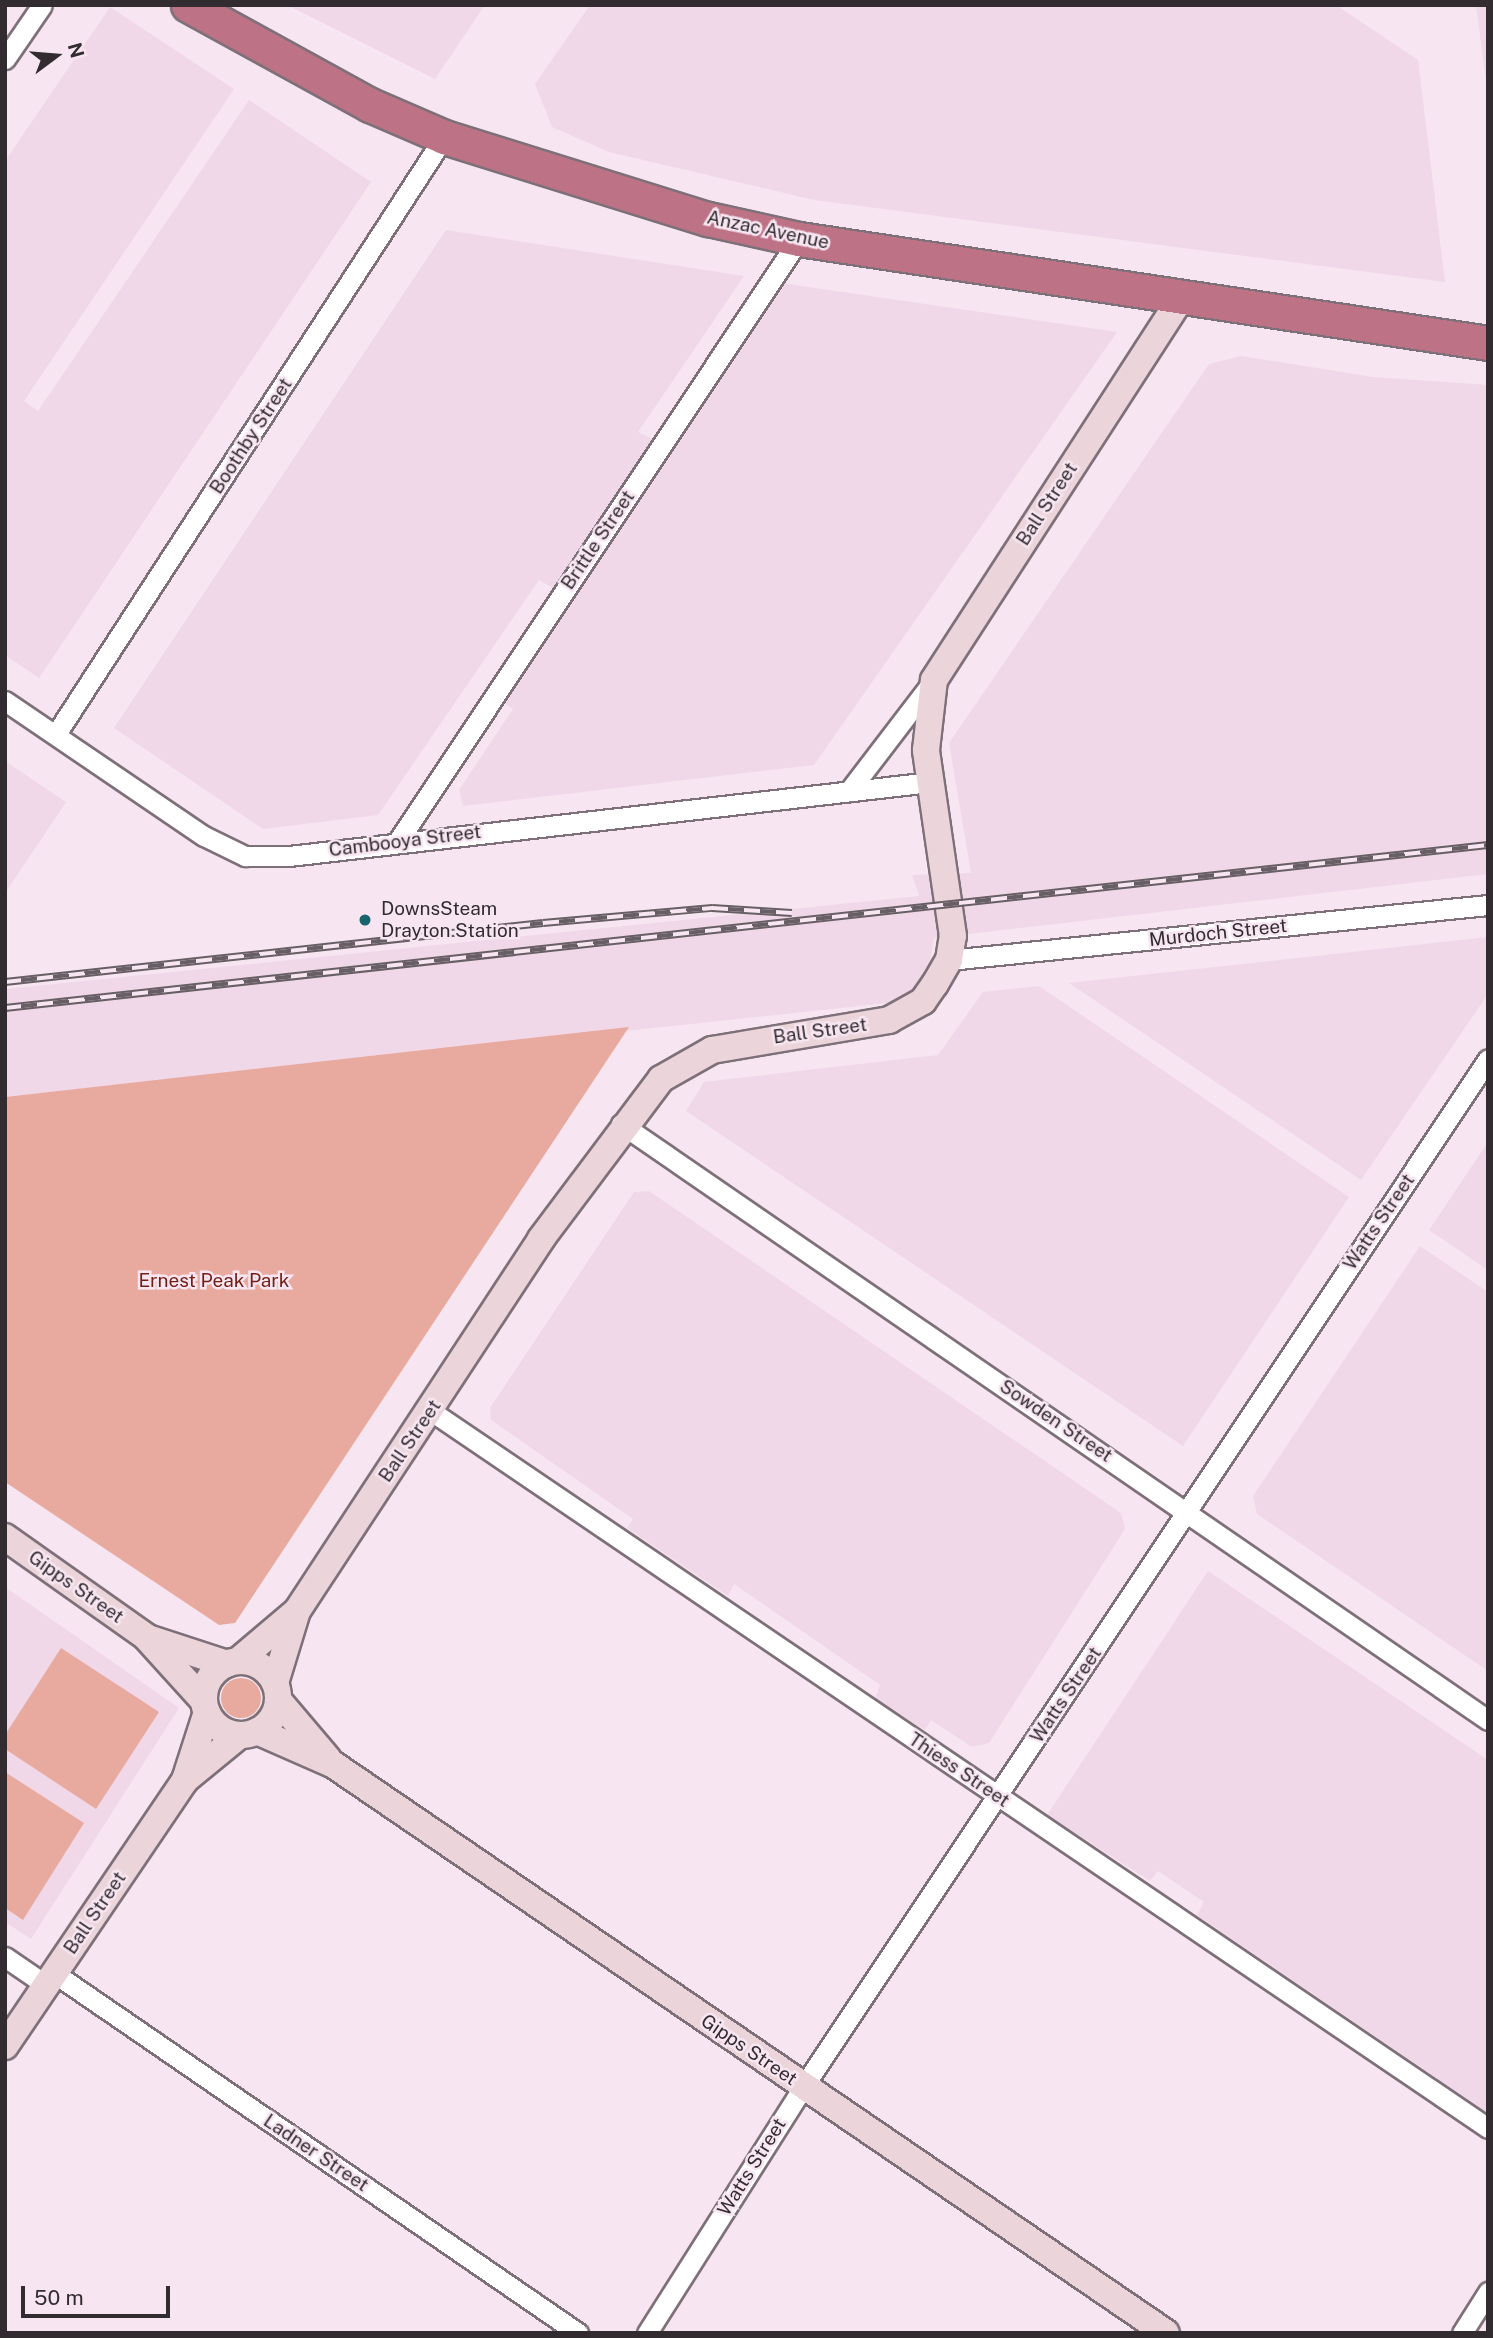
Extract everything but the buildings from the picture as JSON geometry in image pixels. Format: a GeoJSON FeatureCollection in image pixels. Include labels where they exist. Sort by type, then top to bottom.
{"type":"FeatureCollection","features":[{"type":"Feature","properties":{"kind":"highway","name":"Anzac Avenue"},"geometry":{"type":"LineString","coordinates":[[188,5],[370,105],[444,137],[593,188],[799,239],[1488,343]]}},
{"type":"Feature","properties":{"kind":"highway","name":"Anzac Avenue"},"geometry":{"type":"LineString","coordinates":[[1386,327],[1488,326]]}},
{"type":"Feature","properties":{"kind":"main road","name":"Ball Street"},"geometry":{"type":"LineString","coordinates":[[232,1662],[296,1611],[621,1124],[661,1079],[694,1058],[755,1040],[888,1020],[923,1002],[949,960],[951,900],[931,782],[925,719],[934,680],[1182,297]]}},
{"type":"Feature","properties":{"kind":"main road","name":"Gipps Street"},"geometry":{"type":"LineString","coordinates":[[5,1537],[146,1637],[206,1707]]}},
{"type":"Feature","properties":{"kind":"main road","name":"Ball Street"},"geometry":{"type":"LineString","coordinates":[[276,1692],[296,1611]]}},
{"type":"Feature","properties":{"kind":"main road","name":"Gipps Street"},"geometry":{"type":"LineString","coordinates":[[146,1637],[232,1662]]}},
{"type":"Feature","properties":{"kind":"main road"},"geometry":{"type":"LineString","coordinates":[[232,1662],[260,1666],[276,1692],[272,1718],[249,1733],[220,1728],[206,1707],[209,1679],[232,1662]]}},
{"type":"Feature","properties":{"kind":"main road","name":"Gipps Street"},"geometry":{"type":"LineString","coordinates":[[276,1692],[334,1765]]}},
{"type":"Feature","properties":{"kind":"main road","name":"Ball Street"},"geometry":{"type":"LineString","coordinates":[[5,2046],[185,1780],[206,1707]]}},
{"type":"Feature","properties":{"kind":"main road","name":"Ball Street"},"geometry":{"type":"LineString","coordinates":[[185,1780],[249,1733]]}},
{"type":"Feature","properties":{"kind":"main road","name":"Gipps Street"},"geometry":{"type":"LineString","coordinates":[[249,1733],[334,1765],[1166,2333]]}},
{"type":"Feature","properties":{"kind":"street"},"geometry":{"type":"LineString","coordinates":[[5,59],[41,5]]}},
{"type":"Feature","properties":{"kind":"street","name":"Boothby Street"},"geometry":{"type":"LineString","coordinates":[[56,734],[444,137]]}},
{"type":"Feature","properties":{"kind":"street","name":"Brittle Street"},"geometry":{"type":"LineString","coordinates":[[398,841],[799,239]]}},
{"type":"Feature","properties":{"kind":"street"},"geometry":{"type":"LineString","coordinates":[[849,791],[934,680]]}},
{"type":"Feature","properties":{"kind":"street","name":"Cambooya Street"},"geometry":{"type":"LineString","coordinates":[[5,701],[204,836],[245,856],[931,782]]}},
{"type":"Feature","properties":{"kind":"street","name":"Murdoch Street"},"geometry":{"type":"LineString","coordinates":[[949,960],[1488,905]]}},
{"type":"Feature","properties":{"kind":"street","name":"Watts Street"},"geometry":{"type":"LineString","coordinates":[[647,2333],[803,2087],[1488,1059]]}},
{"type":"Feature","properties":{"kind":"street","name":"Sowden Street"},"geometry":{"type":"LineString","coordinates":[[621,1124],[1188,1511],[1488,1720]]}},
{"type":"Feature","properties":{"kind":"street","name":"Thiess Street"},"geometry":{"type":"LineString","coordinates":[[431,1411],[1488,2129]]}},
{"type":"Feature","properties":{"kind":"street","name":"Ladner Street"},"geometry":{"type":"LineString","coordinates":[[5,1957],[50,1979],[578,2333]]}},
{"type":"Feature","properties":{"kind":"street"},"geometry":{"type":"LineString","coordinates":[[1462,2333],[1488,2292]]}},
{"type":"Feature","properties":{"kind":"shaded area"},"geometry":{"type":"Polygon","coordinates":[[[287,5],[485,5],[435,79],[287,5]]]}},
{"type":"Feature","properties":{"kind":"shaded area"},"geometry":{"type":"Polygon","coordinates":[[[590,5],[1336,5],[1418,60],[1445,282],[814,200],[609,152],[552,127],[535,84],[590,5]]]}},
{"type":"Feature","properties":{"kind":"shaded area"},"geometry":{"type":"Polygon","coordinates":[[[1476,5],[1488,5],[1488,95],[1476,5]]]}},
{"type":"Feature","properties":{"kind":"shaded area"},"geometry":{"type":"Polygon","coordinates":[[[110,7],[234,89],[24,401],[38,411],[249,100],[371,182],[39,678],[5,655],[5,161],[110,7]]]}},
{"type":"Feature","properties":{"kind":"shaded area"},"geometry":{"type":"Polygon","coordinates":[[[446,230],[744,276],[638,432],[655,440],[557,590],[539,580],[378,815],[263,829],[114,728],[446,230]]]}},
{"type":"Feature","properties":{"kind":"shaded area"},"geometry":{"type":"Polygon","coordinates":[[[781,283],[1117,332],[814,765],[463,806],[459,790],[513,709],[503,702],[781,283]]]}},
{"type":"Feature","properties":{"kind":"shaded area"},"geometry":{"type":"Polygon","coordinates":[[[1241,356],[1373,377],[1488,385],[1488,874],[934,938],[929,968],[907,1001],[5,1097],[5,989],[919,896],[912,875],[971,873],[949,743],[1209,364],[1241,356]]]}},
{"type":"Feature","properties":{"kind":"shaded area"},"geometry":{"type":"Polygon","coordinates":[[[5,761],[66,802],[5,893],[5,761]]]}},
{"type":"Feature","properties":{"kind":"shaded area"},"geometry":{"type":"Polygon","coordinates":[[[1488,937],[1488,994],[1361,1180],[1069,983],[1488,937]]]}},
{"type":"Feature","properties":{"kind":"shaded area"},"geometry":{"type":"Polygon","coordinates":[[[1039,986],[1349,1197],[1183,1446],[686,1111],[704,1082],[938,1055],[983,992],[1039,986]]]}},
{"type":"Feature","properties":{"kind":"shaded area"},"geometry":{"type":"Polygon","coordinates":[[[1488,1142],[1488,1270],[1429,1230],[1488,1142]]]}},
{"type":"Feature","properties":{"kind":"shaded area"},"geometry":{"type":"Polygon","coordinates":[[[649,1191],[1121,1513],[1125,1529],[989,1743],[972,1747],[931,1720],[925,1730],[875,1699],[880,1685],[734,1584],[728,1596],[627,1528],[633,1519],[491,1420],[490,1408],[634,1192],[649,1191]]]}},
{"type":"Feature","properties":{"kind":"shaded area"},"geometry":{"type":"Polygon","coordinates":[[[1420,1246],[1488,1292],[1488,1671],[1257,1514],[1253,1496],[1420,1246]]]}},
{"type":"Feature","properties":{"kind":"shaded area"},"geometry":{"type":"Polygon","coordinates":[[[1208,1571],[1488,1760],[1488,2113],[1197,1915],[1204,1902],[1158,1871],[1150,1881],[1047,1815],[1208,1571]]]}},
{"type":"Feature","properties":{"kind":"shaded area"},"geometry":{"type":"Polygon","coordinates":[[[5,1587],[179,1708],[31,1939],[5,1922],[5,1587]]]}},
{"type":"Feature","properties":{"kind":"green space","name":"Ernest Peak Park"},"geometry":{"type":"Polygon","coordinates":[[[629,1027],[235,1623],[219,1625],[5,1482],[5,1097],[629,1027]]]}},
{"type":"Feature","properties":{"kind":"green space"},"geometry":{"type":"Polygon","coordinates":[[[61,1648],[159,1712],[96,1809],[5,1749],[5,1735],[61,1648]]]}},
{"type":"Feature","properties":{"kind":"green space"},"geometry":{"type":"Polygon","coordinates":[[[241,1678],[249,1679],[255,1684],[260,1690],[260,1706],[255,1712],[249,1717],[241,1718],[233,1717],[227,1712],[222,1706],[221,1698],[222,1690],[227,1684],[233,1679],[241,1678]]]}},
{"type":"Feature","properties":{"kind":"green space"},"geometry":{"type":"Polygon","coordinates":[[[5,1772],[84,1823],[23,1920],[5,1908],[5,1772]]]}},
{"type":"Feature","properties":{"kind":"railway"},"geometry":{"type":"LineString","coordinates":[[5,1008],[1488,845]]}},
{"type":"Feature","properties":{"kind":"railway"},"geometry":{"type":"LineString","coordinates":[[5,982],[543,923],[712,908],[792,913]]}},
{"type":"Feature","properties":{"kind":"place","name":"DownsSteam Drayton Station"},"geometry":{"type":"Point","coordinates":[365,920]}}]}
